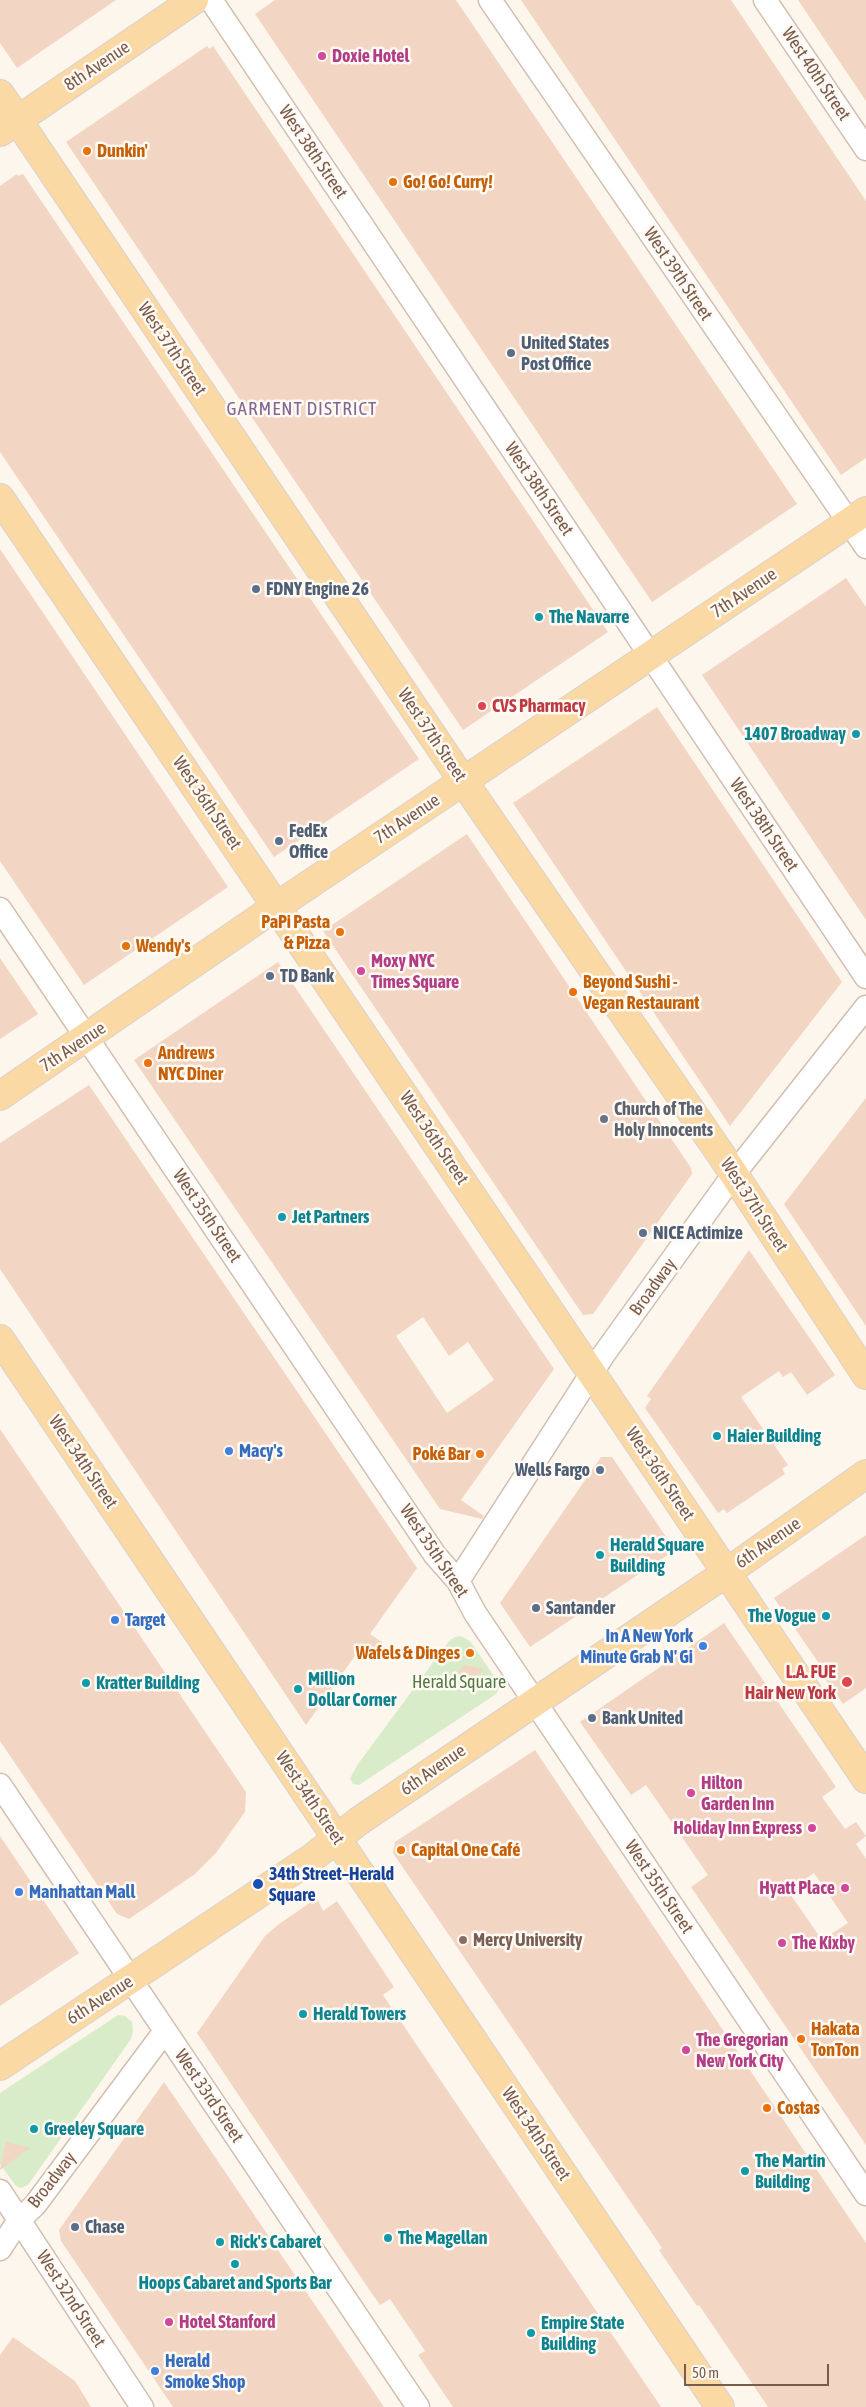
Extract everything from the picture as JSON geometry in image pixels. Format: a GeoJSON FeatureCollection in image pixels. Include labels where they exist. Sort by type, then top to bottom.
{"type":"FeatureCollection","features":[{"type":"Feature","properties":{"kind":"main road","name":"8th Avenue"},"geometry":{"type":"LineString","coordinates":[[9,126],[194,0]]}},
{"type":"Feature","properties":{"kind":"main road","name":"West 37th Street"},"geometry":{"type":"LineString","coordinates":[[0,94],[9,126],[734,1174],[866,1375]]}},
{"type":"Feature","properties":{"kind":"main road","name":"West 36th Street"},"geometry":{"type":"LineString","coordinates":[[0,498],[866,1779]]}},
{"type":"Feature","properties":{"kind":"main road","name":"7th Avenue"},"geometry":{"type":"LineString","coordinates":[[0,1096],[277,906],[857,517]]}},
{"type":"Feature","properties":{"kind":"main road","name":"West 34th Street"},"geometry":{"type":"LineString","coordinates":[[0,1339],[720,2407]]}},
{"type":"Feature","properties":{"kind":"main road","name":"6th Avenue"},"geometry":{"type":"LineString","coordinates":[[0,2066],[337,1839],[359,1821],[726,1572],[866,1474]]}},
{"type":"Feature","properties":{"kind":"street","name":"West 38th Street"},"geometry":{"type":"LineString","coordinates":[[211,0],[866,978]]}},
{"type":"Feature","properties":{"kind":"street","name":"West 39th Street"},"geometry":{"type":"LineString","coordinates":[[490,0],[857,517],[866,547]]}},
{"type":"Feature","properties":{"kind":"street","name":"West 40th Street"},"geometry":{"type":"LineString","coordinates":[[765,0],[866,149]]}},
{"type":"Feature","properties":{"kind":"street","name":"West 35th Street"},"geometry":{"type":"LineString","coordinates":[[0,909],[436,1555],[458,1581],[475,1614],[866,2194]]}},
{"type":"Feature","properties":{"kind":"street","name":"Broadway"},"geometry":{"type":"LineString","coordinates":[[458,1581],[592,1372],[734,1174],[866,1007]]}},
{"type":"Feature","properties":{"kind":"street","name":"West 33rd Street"},"geometry":{"type":"LineString","coordinates":[[0,1785],[418,2407]]}},
{"type":"Feature","properties":{"kind":"street","name":"Broadway"},"geometry":{"type":"LineString","coordinates":[[0,2250],[19,2220],[35,2205],[169,2025]]}},
{"type":"Feature","properties":{"kind":"street","name":"West 32nd Street"},"geometry":{"type":"LineString","coordinates":[[0,2191],[142,2407]]}},
{"type":"Feature","properties":{"kind":"green space","name":"Herald Square"},"geometry":{"type":"Polygon","coordinates":[[[461,1636],[470,1641],[498,1682],[499,1689],[496,1694],[359,1785],[353,1784],[350,1778],[358,1764],[449,1641],[461,1636]]]}},
{"type":"Feature","properties":{"kind":"green space","name":"Greeley Square"},"geometry":{"type":"Polygon","coordinates":[[[118,2015],[125,2016],[132,2022],[133,2031],[131,2039],[28,2185],[21,2188],[16,2186],[0,2164],[0,2093],[118,2015]]]}},
{"type":"Feature","properties":{"kind":"building"},"geometry":{"type":"Polygon","coordinates":[[[0,0],[116,0],[17,68],[0,43],[0,0]]]}},
{"type":"Feature","properties":{"kind":"building"},"geometry":{"type":"Polygon","coordinates":[[[275,0],[456,0],[797,504],[652,602],[255,14],[275,0]]]}},
{"type":"Feature","properties":{"kind":"building"},"geometry":{"type":"Polygon","coordinates":[[[521,0],[731,0],[866,201],[866,458],[841,475],[521,0]]]}},
{"type":"Feature","properties":{"kind":"building"},"geometry":{"type":"Polygon","coordinates":[[[798,0],[866,0],[866,101],[833,52],[798,0]]]}},
{"type":"Feature","properties":{"kind":"building"},"geometry":{"type":"Polygon","coordinates":[[[207,46],[209,49],[213,46],[608,632],[463,730],[66,142],[207,46]]]}},
{"type":"Feature","properties":{"kind":"building"},"geometry":{"type":"Polygon","coordinates":[[[17,174],[18,176],[23,174],[419,759],[274,857],[0,452],[0,186],[17,174]]]}},
{"type":"Feature","properties":{"kind":"building"},"geometry":{"type":"Polygon","coordinates":[[[0,549],[228,887],[84,985],[0,861],[0,549]]]}},
{"type":"Feature","properties":{"kind":"building"},"geometry":{"type":"Polygon","coordinates":[[[846,578],[866,607],[866,920],[702,675],[846,578]]]}},
{"type":"Feature","properties":{"kind":"building"},"geometry":{"type":"Polygon","coordinates":[[[657,707],[842,982],[730,1126],[513,803],[657,707]]]}},
{"type":"Feature","properties":{"kind":"building"},"geometry":{"type":"Polygon","coordinates":[[[467,834],[691,1168],[692,1174],[593,1314],[583,1315],[323,931],[467,834]]]}},
{"type":"Feature","properties":{"kind":"building"},"geometry":{"type":"Polygon","coordinates":[[[0,958],[38,1014],[0,1039],[0,958]]]}},
{"type":"Feature","properties":{"kind":"building"},"geometry":{"type":"Polygon","coordinates":[[[278,962],[554,1369],[461,1500],[484,1516],[482,1519],[440,1509],[134,1060],[278,962]],[[423,1317],[396,1336],[447,1413],[494,1380],[468,1342],[449,1356],[423,1317]]]}},
{"type":"Feature","properties":{"kind":"building","name":"Macy's"},"geometry":{"type":"Polygon","coordinates":[[[89,1085],[417,1568],[370,1634],[383,1643],[371,1660],[359,1650],[306,1725],[0,1269],[0,1143],[89,1085]]]}},
{"type":"Feature","properties":{"kind":"building"},"geometry":{"type":"Polygon","coordinates":[[[866,1098],[866,1326],[784,1204],[866,1098]]]}},
{"type":"Feature","properties":{"kind":"building"},"geometry":{"type":"Polygon","coordinates":[[[749,1250],[835,1375],[807,1395],[791,1372],[783,1377],[779,1371],[741,1397],[788,1465],[782,1469],[785,1474],[727,1513],[724,1509],[718,1513],[645,1408],[651,1399],[647,1396],[749,1250]]]}},
{"type":"Feature","properties":{"kind":"building"},"geometry":{"type":"Polygon","coordinates":[[[0,1429],[246,1792],[245,1812],[216,1853],[195,1874],[129,1919],[117,1914],[0,1741],[0,1429]]]}},
{"type":"Feature","properties":{"kind":"building","name":"Herald Square Building"},"geometry":{"type":"Polygon","coordinates":[[[601,1457],[612,1457],[675,1550],[530,1647],[500,1603],[601,1457]]]}},
{"type":"Feature","properties":{"kind":"building","name":"The Vogue"},"geometry":{"type":"Polygon","coordinates":[[[866,1535],[866,1688],[843,1704],[817,1667],[820,1665],[774,1598],[866,1535]]]}},
{"type":"Feature","properties":{"kind":"building"},"geometry":{"type":"Polygon","coordinates":[[[724,1623],[836,1787],[822,1797],[845,1829],[856,1822],[866,1836],[856,1844],[866,1859],[866,2145],[691,1887],[708,1875],[646,1785],[631,1795],[580,1722],[724,1623]],[[814,1873],[788,1891],[822,1940],[848,1923],[814,1873]]]}},
{"type":"Feature","properties":{"kind":"building"},"geometry":{"type":"Polygon","coordinates":[[[465,1665],[484,1669],[460,1692],[449,1680],[465,1665]]]}},
{"type":"Feature","properties":{"kind":"building"},"geometry":{"type":"Polygon","coordinates":[[[535,1750],[866,2243],[866,2407],[768,2407],[699,2305],[697,2306],[684,2287],[659,2250],[662,2248],[393,1853],[395,1842],[535,1750]]]}},
{"type":"Feature","properties":{"kind":"building","name":"Manhattan Mall"},"geometry":{"type":"Polygon","coordinates":[[[0,1836],[79,1953],[0,2006],[0,1836]]]}},
{"type":"Feature","properties":{"kind":"building"},"geometry":{"type":"Polygon","coordinates":[[[317,1898],[323,1911],[337,1901],[394,1987],[383,1995],[661,2407],[453,2407],[418,2355],[425,2351],[390,2299],[380,2305],[368,2288],[197,2033],[265,1936],[317,1898]]]}},
{"type":"Feature","properties":{"kind":"building"},"geometry":{"type":"Polygon","coordinates":[[[164,2082],[384,2407],[173,2407],[61,2241],[59,2230],[164,2082]]]}},
{"type":"Feature","properties":{"kind":"building"},"geometry":{"type":"Polygon","coordinates":[[[6,2142],[30,2148],[0,2170],[0,2169],[6,2142]]]}},
{"type":"Feature","properties":{"kind":"building"},"geometry":{"type":"Polygon","coordinates":[[[13,2337],[75,2381],[91,2407],[0,2407],[0,2355],[13,2337]]]}},
{"type":"Feature","properties":{"kind":"place","name":"Doxie Hotel"},"geometry":{"type":"Point","coordinates":[322,56]}},
{"type":"Feature","properties":{"kind":"place","name":"Dunkin'"},"geometry":{"type":"Point","coordinates":[87,151]}},
{"type":"Feature","properties":{"kind":"place","name":"Go! Go! Curry!"},"geometry":{"type":"Point","coordinates":[393,182]}},
{"type":"Feature","properties":{"kind":"place","name":"United States Post Office"},"geometry":{"type":"Point","coordinates":[511,353]}},
{"type":"Feature","properties":{"kind":"place","name":"FDNY Engine 26"},"geometry":{"type":"Point","coordinates":[256,589]}},
{"type":"Feature","properties":{"kind":"place","name":"The Navarre"},"geometry":{"type":"Point","coordinates":[539,617]}},
{"type":"Feature","properties":{"kind":"place","name":"CVS Pharmacy"},"geometry":{"type":"Point","coordinates":[482,706]}},
{"type":"Feature","properties":{"kind":"place","name":"1407 Broadway"},"geometry":{"type":"Point","coordinates":[856,734]}},
{"type":"Feature","properties":{"kind":"place","name":"FedEx Office"},"geometry":{"type":"Point","coordinates":[279,841]}},
{"type":"Feature","properties":{"kind":"place","name":"PaPi Pasta & Pizza"},"geometry":{"type":"Point","coordinates":[340,932]}},
{"type":"Feature","properties":{"kind":"place","name":"Wendy's"},"geometry":{"type":"Point","coordinates":[126,946]}},
{"type":"Feature","properties":{"kind":"place","name":"Moxy NYC Times Square"},"geometry":{"type":"Point","coordinates":[361,971]}},
{"type":"Feature","properties":{"kind":"place","name":"TD Bank"},"geometry":{"type":"Point","coordinates":[270,976]}},
{"type":"Feature","properties":{"kind":"place","name":"Beyond Sushi - Vegan Restaurant"},"geometry":{"type":"Point","coordinates":[573,992]}},
{"type":"Feature","properties":{"kind":"place","name":"Andrews NYC Diner"},"geometry":{"type":"Point","coordinates":[148,1063]}},
{"type":"Feature","properties":{"kind":"place","name":"Church of The Holy Innocents"},"geometry":{"type":"Point","coordinates":[604,1119]}},
{"type":"Feature","properties":{"kind":"place","name":"Jet Partners"},"geometry":{"type":"Point","coordinates":[282,1217]}},
{"type":"Feature","properties":{"kind":"place","name":"NICE Actimize"},"geometry":{"type":"Point","coordinates":[643,1233]}},
{"type":"Feature","properties":{"kind":"place","name":"Haier Building"},"geometry":{"type":"Point","coordinates":[717,1436]}},
{"type":"Feature","properties":{"kind":"place","name":"Macy's"},"geometry":{"type":"Point","coordinates":[229,1451]}},
{"type":"Feature","properties":{"kind":"place","name":"Poké Bar"},"geometry":{"type":"Point","coordinates":[480,1454]}},
{"type":"Feature","properties":{"kind":"place","name":"Wells Fargo"},"geometry":{"type":"Point","coordinates":[600,1470]}},
{"type":"Feature","properties":{"kind":"place","name":"Herald Square Building"},"geometry":{"type":"Point","coordinates":[600,1555]}},
{"type":"Feature","properties":{"kind":"place","name":"Santander"},"geometry":{"type":"Point","coordinates":[536,1608]}},
{"type":"Feature","properties":{"kind":"place","name":"The Vogue"},"geometry":{"type":"Point","coordinates":[826,1616]}},
{"type":"Feature","properties":{"kind":"place","name":"Target"},"geometry":{"type":"Point","coordinates":[115,1620]}},
{"type":"Feature","properties":{"kind":"place","name":"In A New York Minute Grab N' Gi"},"geometry":{"type":"Point","coordinates":[703,1646]}},
{"type":"Feature","properties":{"kind":"place","name":"Wafels & Dinges"},"geometry":{"type":"Point","coordinates":[470,1653]}},
{"type":"Feature","properties":{"kind":"place","name":"L.A. FUE Hair New York"},"geometry":{"type":"Point","coordinates":[847,1682]}},
{"type":"Feature","properties":{"kind":"place","name":"Kratter Building"},"geometry":{"type":"Point","coordinates":[86,1683]}},
{"type":"Feature","properties":{"kind":"place","name":"Million Dollar Corner"},"geometry":{"type":"Point","coordinates":[298,1689]}},
{"type":"Feature","properties":{"kind":"place","name":"Bank United"},"geometry":{"type":"Point","coordinates":[592,1718]}},
{"type":"Feature","properties":{"kind":"place","name":"Hilton Garden Inn"},"geometry":{"type":"Point","coordinates":[691,1793]}},
{"type":"Feature","properties":{"kind":"place","name":"Holiday Inn Express"},"geometry":{"type":"Point","coordinates":[812,1828]}},
{"type":"Feature","properties":{"kind":"place","name":"Capital One Café"},"geometry":{"type":"Point","coordinates":[401,1850]}},
{"type":"Feature","properties":{"kind":"place","name":"34th Street–Herald Square"},"geometry":{"type":"Point","coordinates":[258,1884]}},
{"type":"Feature","properties":{"kind":"place","name":"Hyatt Place"},"geometry":{"type":"Point","coordinates":[845,1888]}},
{"type":"Feature","properties":{"kind":"place","name":"Manhattan Mall"},"geometry":{"type":"Point","coordinates":[19,1892]}},
{"type":"Feature","properties":{"kind":"place","name":"Mercy University"},"geometry":{"type":"Point","coordinates":[463,1940]}},
{"type":"Feature","properties":{"kind":"place","name":"The Kixby"},"geometry":{"type":"Point","coordinates":[782,1943]}},
{"type":"Feature","properties":{"kind":"place","name":"Herald Towers"},"geometry":{"type":"Point","coordinates":[303,2014]}},
{"type":"Feature","properties":{"kind":"place","name":"Hakata TonTon"},"geometry":{"type":"Point","coordinates":[801,2039]}},
{"type":"Feature","properties":{"kind":"place","name":"The Gregorian New York City"},"geometry":{"type":"Point","coordinates":[686,2050]}},
{"type":"Feature","properties":{"kind":"place","name":"Costas"},"geometry":{"type":"Point","coordinates":[767,2108]}},
{"type":"Feature","properties":{"kind":"place","name":"Greeley Square"},"geometry":{"type":"Point","coordinates":[34,2129]}},
{"type":"Feature","properties":{"kind":"place","name":"The Martin Building"},"geometry":{"type":"Point","coordinates":[745,2171]}},
{"type":"Feature","properties":{"kind":"place","name":"Chase"},"geometry":{"type":"Point","coordinates":[75,2227]}},
{"type":"Feature","properties":{"kind":"place","name":"The Magellan"},"geometry":{"type":"Point","coordinates":[388,2238]}},
{"type":"Feature","properties":{"kind":"place","name":"Rick's Cabaret"},"geometry":{"type":"Point","coordinates":[220,2242]}},
{"type":"Feature","properties":{"kind":"place","name":"Hoops Cabaret and Sports Bar"},"geometry":{"type":"Point","coordinates":[235,2264]}},
{"type":"Feature","properties":{"kind":"place","name":"Hotel Stanford"},"geometry":{"type":"Point","coordinates":[169,2322]}},
{"type":"Feature","properties":{"kind":"place","name":"Empire State Building"},"geometry":{"type":"Point","coordinates":[531,2333]}},
{"type":"Feature","properties":{"kind":"place","name":"Herald Smoke Shop"},"geometry":{"type":"Point","coordinates":[155,2371]}},
{"type":"Feature","properties":{"kind":"district","name":"GARMENT DISTRICT"},"geometry":{"type":"Point","coordinates":[302,409]}}]}
